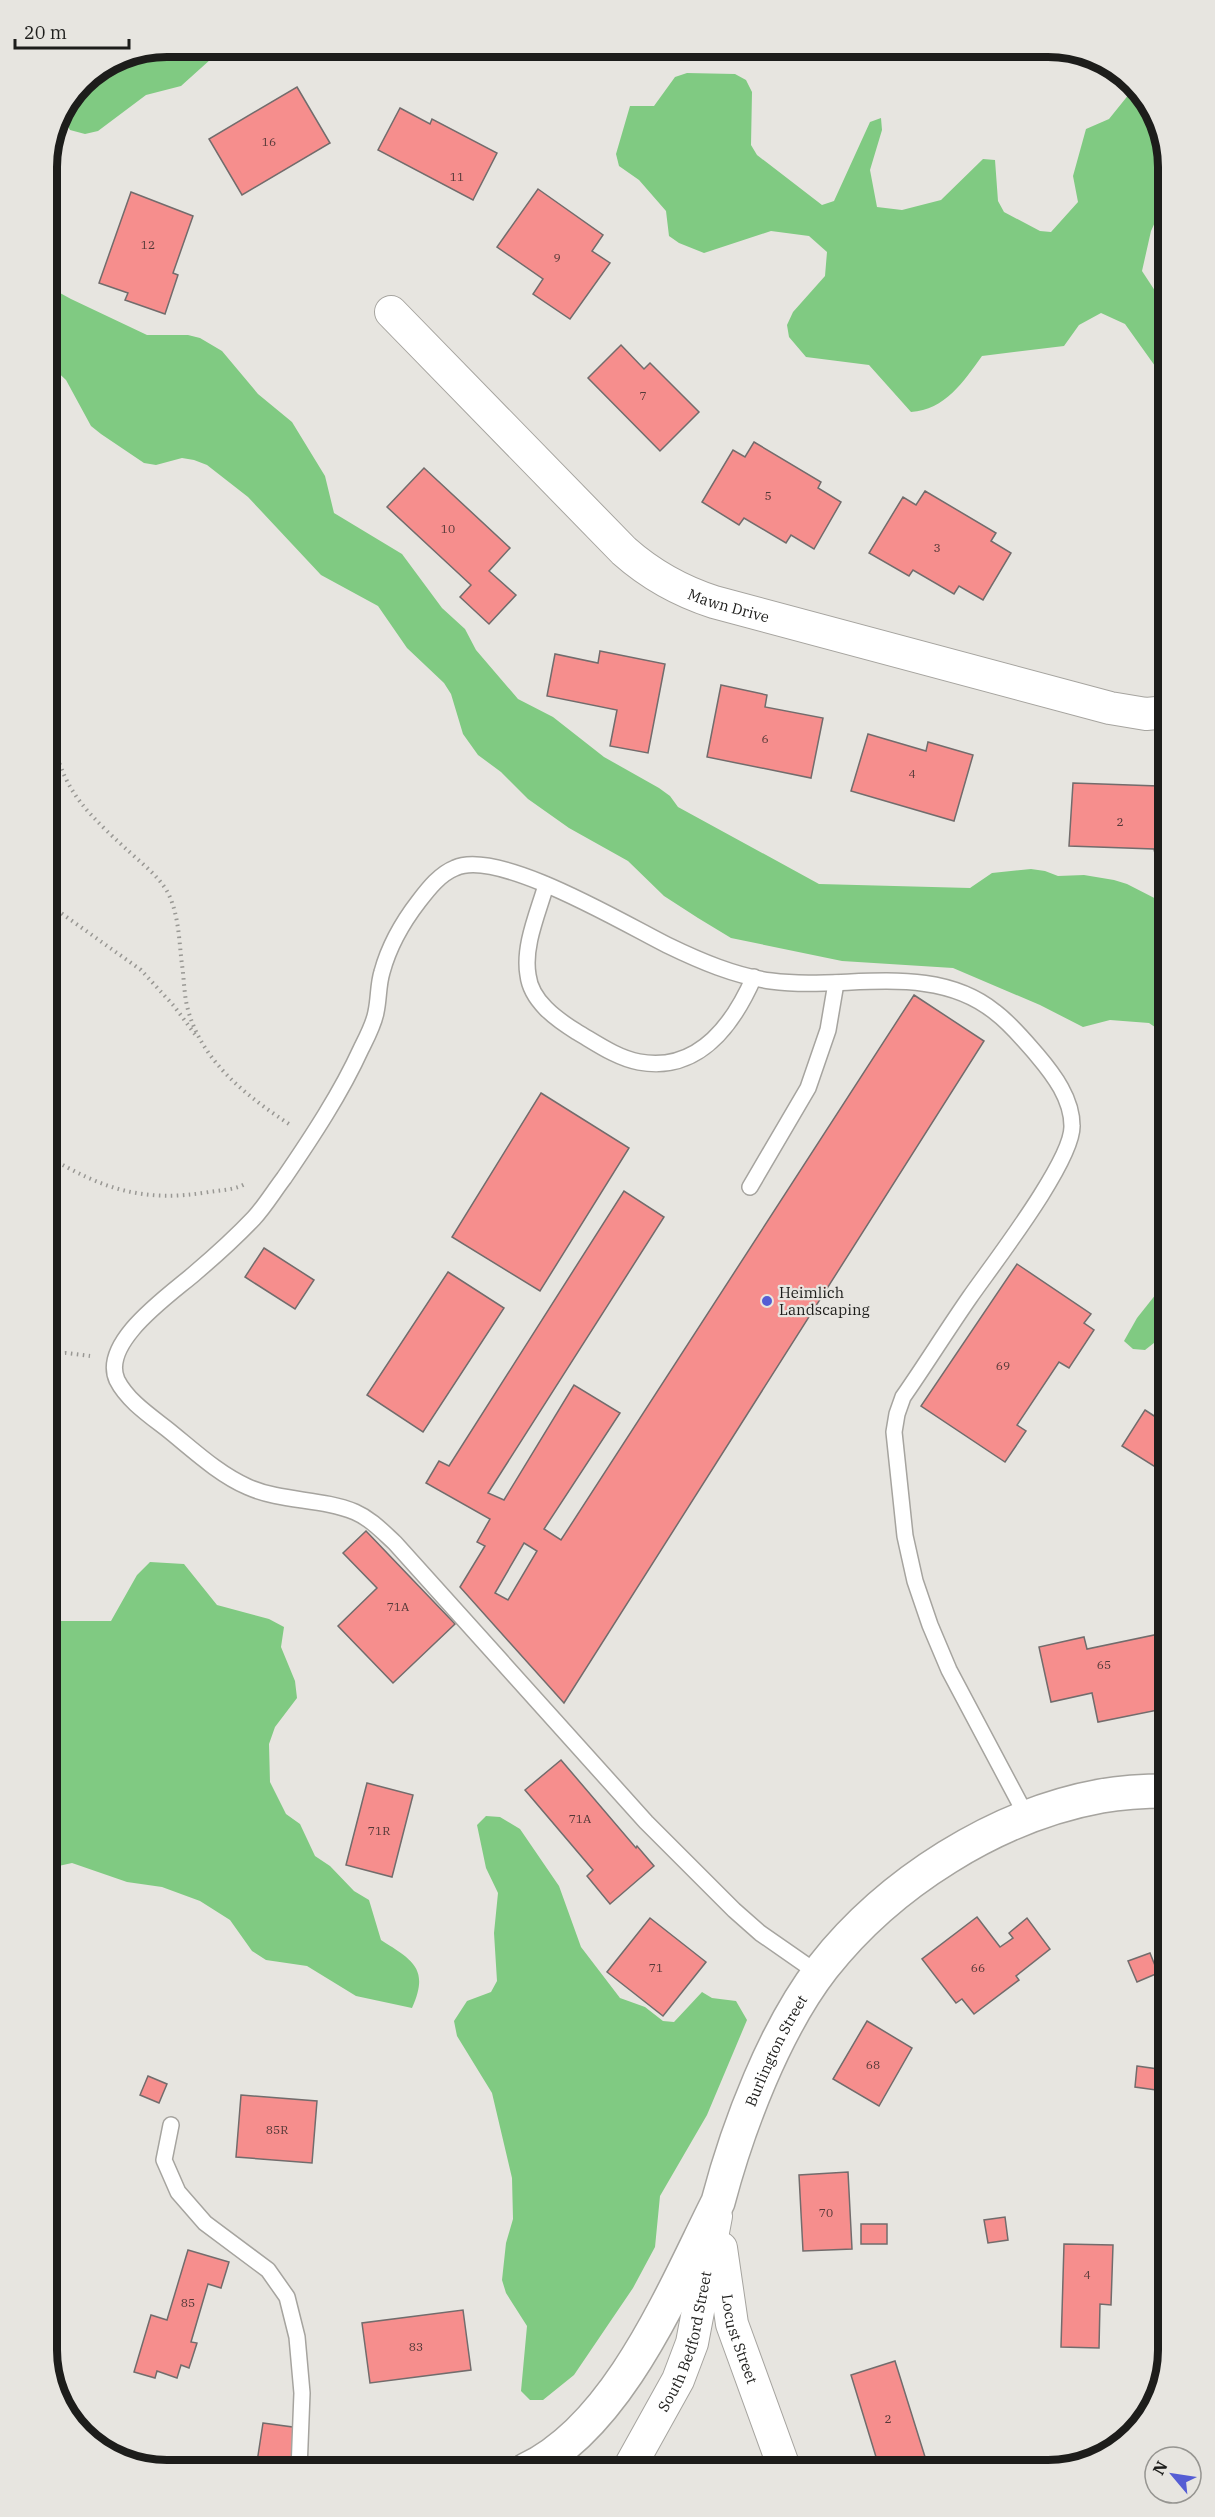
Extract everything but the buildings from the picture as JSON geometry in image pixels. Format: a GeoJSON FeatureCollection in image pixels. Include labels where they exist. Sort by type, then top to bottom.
{"type":"FeatureCollection","features":[{"type":"Feature","properties":{"kind":"street","name":"Mawn Drive"},"geometry":{"type":"LineString","coordinates":[[391,312],[624,551],[651,573],[682,590],[714,602],[1110,708],[1146,714],[1158,713]]}},
{"type":"Feature","properties":{"kind":"street","name":"Burlington Street"},"geometry":{"type":"LineString","coordinates":[[543,2460],[556,2452],[579,2431],[625,2376],[641,2352],[718,2202],[725,2175],[746,2119],[789,2019],[819,1974],[842,1945],[868,1919],[928,1869],[1027,1817],[1099,1797],[1128,1792],[1158,1791]]}},
{"type":"Feature","properties":{"kind":"street","name":"South Bedford Street"},"geometry":{"type":"LineString","coordinates":[[634,2460],[678,2380],[692,2343],[701,2307],[718,2202]]}},
{"type":"Feature","properties":{"kind":"street","name":"Locust Street"},"geometry":{"type":"LineString","coordinates":[[718,2202],[722,2257],[732,2324],[781,2460]]}},
{"type":"Feature","properties":{"kind":"lane"},"geometry":{"type":"LineString","coordinates":[[819,1974],[743,1918],[645,1822],[395,1543],[370,1520],[337,1506],[273,1496],[228,1477],[141,1409],[117,1380],[114,1360],[128,1335],[144,1317],[202,1268],[254,1218],[310,1138],[360,1053],[376,1015],[380,977],[398,930],[434,882],[452,868],[470,863],[494,866],[563,891],[694,958],[770,981],[836,983],[905,981],[945,987],[992,1009],[1040,1059],[1058,1082],[1068,1104],[1073,1129],[1055,1172],[903,1397],[894,1432],[905,1536],[915,1581],[930,1625],[949,1670],[1027,1817]]}},
{"type":"Feature","properties":{"kind":"lane"},"geometry":{"type":"LineString","coordinates":[[546,885],[533,927],[528,954],[527,974],[531,986],[537,999],[553,1014],[574,1030],[612,1052],[637,1062],[663,1065],[701,1051],[733,1016],[754,977]]}},
{"type":"Feature","properties":{"kind":"lane"},"geometry":{"type":"LineString","coordinates":[[750,1187],[808,1088],[828,1030],[836,983]]}},
{"type":"Feature","properties":{"kind":"lane"},"geometry":{"type":"LineString","coordinates":[[171,2125],[164,2160],[178,2192],[205,2223],[268,2270],[286,2297],[297,2337],[302,2393],[299,2460]]}},
{"type":"Feature","properties":{"kind":"path"},"geometry":{"type":"LineString","coordinates":[[57,759],[67,786],[90,816],[141,863],[167,892],[176,915],[188,1007],[200,1041]]}},
{"type":"Feature","properties":{"kind":"path"},"geometry":{"type":"LineString","coordinates":[[57,910],[141,970],[174,1006],[223,1073],[252,1100],[310,1138]]}},
{"type":"Feature","properties":{"kind":"path"},"geometry":{"type":"LineString","coordinates":[[57,1162],[112,1189],[152,1197],[193,1195],[238,1188],[248,1182]]}},
{"type":"Feature","properties":{"kind":"path"},"geometry":{"type":"LineString","coordinates":[[57,1354],[66,1353],[114,1360]]}},
{"type":"Feature","properties":{"kind":"green space"},"geometry":{"type":"Polygon","coordinates":[[[160,57],[213,57],[181,86],[146,95],[98,131],[85,134],[70,130],[66,123],[68,118],[89,89],[125,65],[160,57]]]}},
{"type":"Feature","properties":{"kind":"green space"},"geometry":{"type":"Polygon","coordinates":[[[687,73],[735,74],[746,80],[752,92],[751,145],[757,155],[822,205],[834,201],[870,122],[881,118],[882,130],[870,170],[877,207],[902,210],[941,200],[983,159],[995,160],[998,201],[1004,212],[1040,231],[1051,232],[1078,202],[1073,176],[1086,129],[1109,119],[1130,94],[1150,125],[1157,153],[1158,216],[1151,231],[1142,271],[1158,295],[1158,367],[1155,366],[1125,324],[1101,313],[1079,325],[1064,346],[982,356],[961,384],[944,400],[923,410],[911,412],[869,365],[806,357],[789,337],[787,325],[793,312],[825,276],[827,252],[809,236],[771,231],[704,253],[679,243],[669,236],[666,211],[639,180],[619,166],[616,154],[630,106],[654,106],[675,77],[687,73]]]}},
{"type":"Feature","properties":{"kind":"green space"},"geometry":{"type":"Polygon","coordinates":[[[57,287],[60,293],[71,299],[147,335],[188,335],[200,338],[222,351],[258,394],[292,422],[325,476],[334,513],[402,554],[442,608],[465,629],[476,650],[518,699],[553,717],[604,757],[659,788],[670,796],[678,807],[819,884],[970,888],[992,873],[1031,869],[1058,876],[1084,875],[1114,880],[1158,900],[1158,1029],[1149,1023],[1110,1020],[1083,1027],[1040,1005],[953,968],[842,961],[731,938],[664,896],[628,861],[569,828],[528,799],[501,772],[478,755],[463,734],[451,694],[444,683],[407,648],[378,606],[321,575],[248,497],[207,465],[182,458],[156,465],[144,463],[101,434],[91,426],[66,380],[57,371],[57,287]]]}},
{"type":"Feature","properties":{"kind":"green space"},"geometry":{"type":"Polygon","coordinates":[[[1158,1292],[1158,1340],[1145,1350],[1133,1349],[1124,1341],[1137,1318],[1158,1292]]]}},
{"type":"Feature","properties":{"kind":"green space"},"geometry":{"type":"Polygon","coordinates":[[[150,1562],[184,1564],[217,1605],[269,1619],[284,1627],[281,1647],[295,1681],[297,1698],[275,1727],[269,1744],[270,1782],[286,1814],[300,1824],[315,1856],[330,1866],[354,1891],[369,1900],[381,1940],[401,1953],[415,1966],[419,1983],[412,2008],[356,1996],[307,1966],[266,1960],[252,1951],[230,1920],[200,1901],[162,1887],[127,1882],[72,1863],[57,1866],[57,1621],[111,1621],[137,1575],[150,1562]]]}},
{"type":"Feature","properties":{"kind":"green space"},"geometry":{"type":"Polygon","coordinates":[[[486,1816],[500,1817],[520,1829],[559,1886],[581,1947],[620,1998],[645,2007],[663,2021],[674,2022],[702,1992],[712,1998],[736,2001],[747,2020],[707,2115],[660,2196],[655,2247],[633,2288],[574,2375],[543,2400],[530,2400],[521,2391],[527,2326],[506,2293],[502,2280],[506,2243],[513,2219],[512,2178],[492,2093],[457,2036],[454,2021],[467,2001],[491,1992],[497,1981],[494,1933],[498,1893],[486,1868],[477,1825],[486,1816]]]}},
{"type":"Feature","properties":{"kind":"place","name":"Heimlich Landscaping"},"geometry":{"type":"Point","coordinates":[767,1301]}}]}
